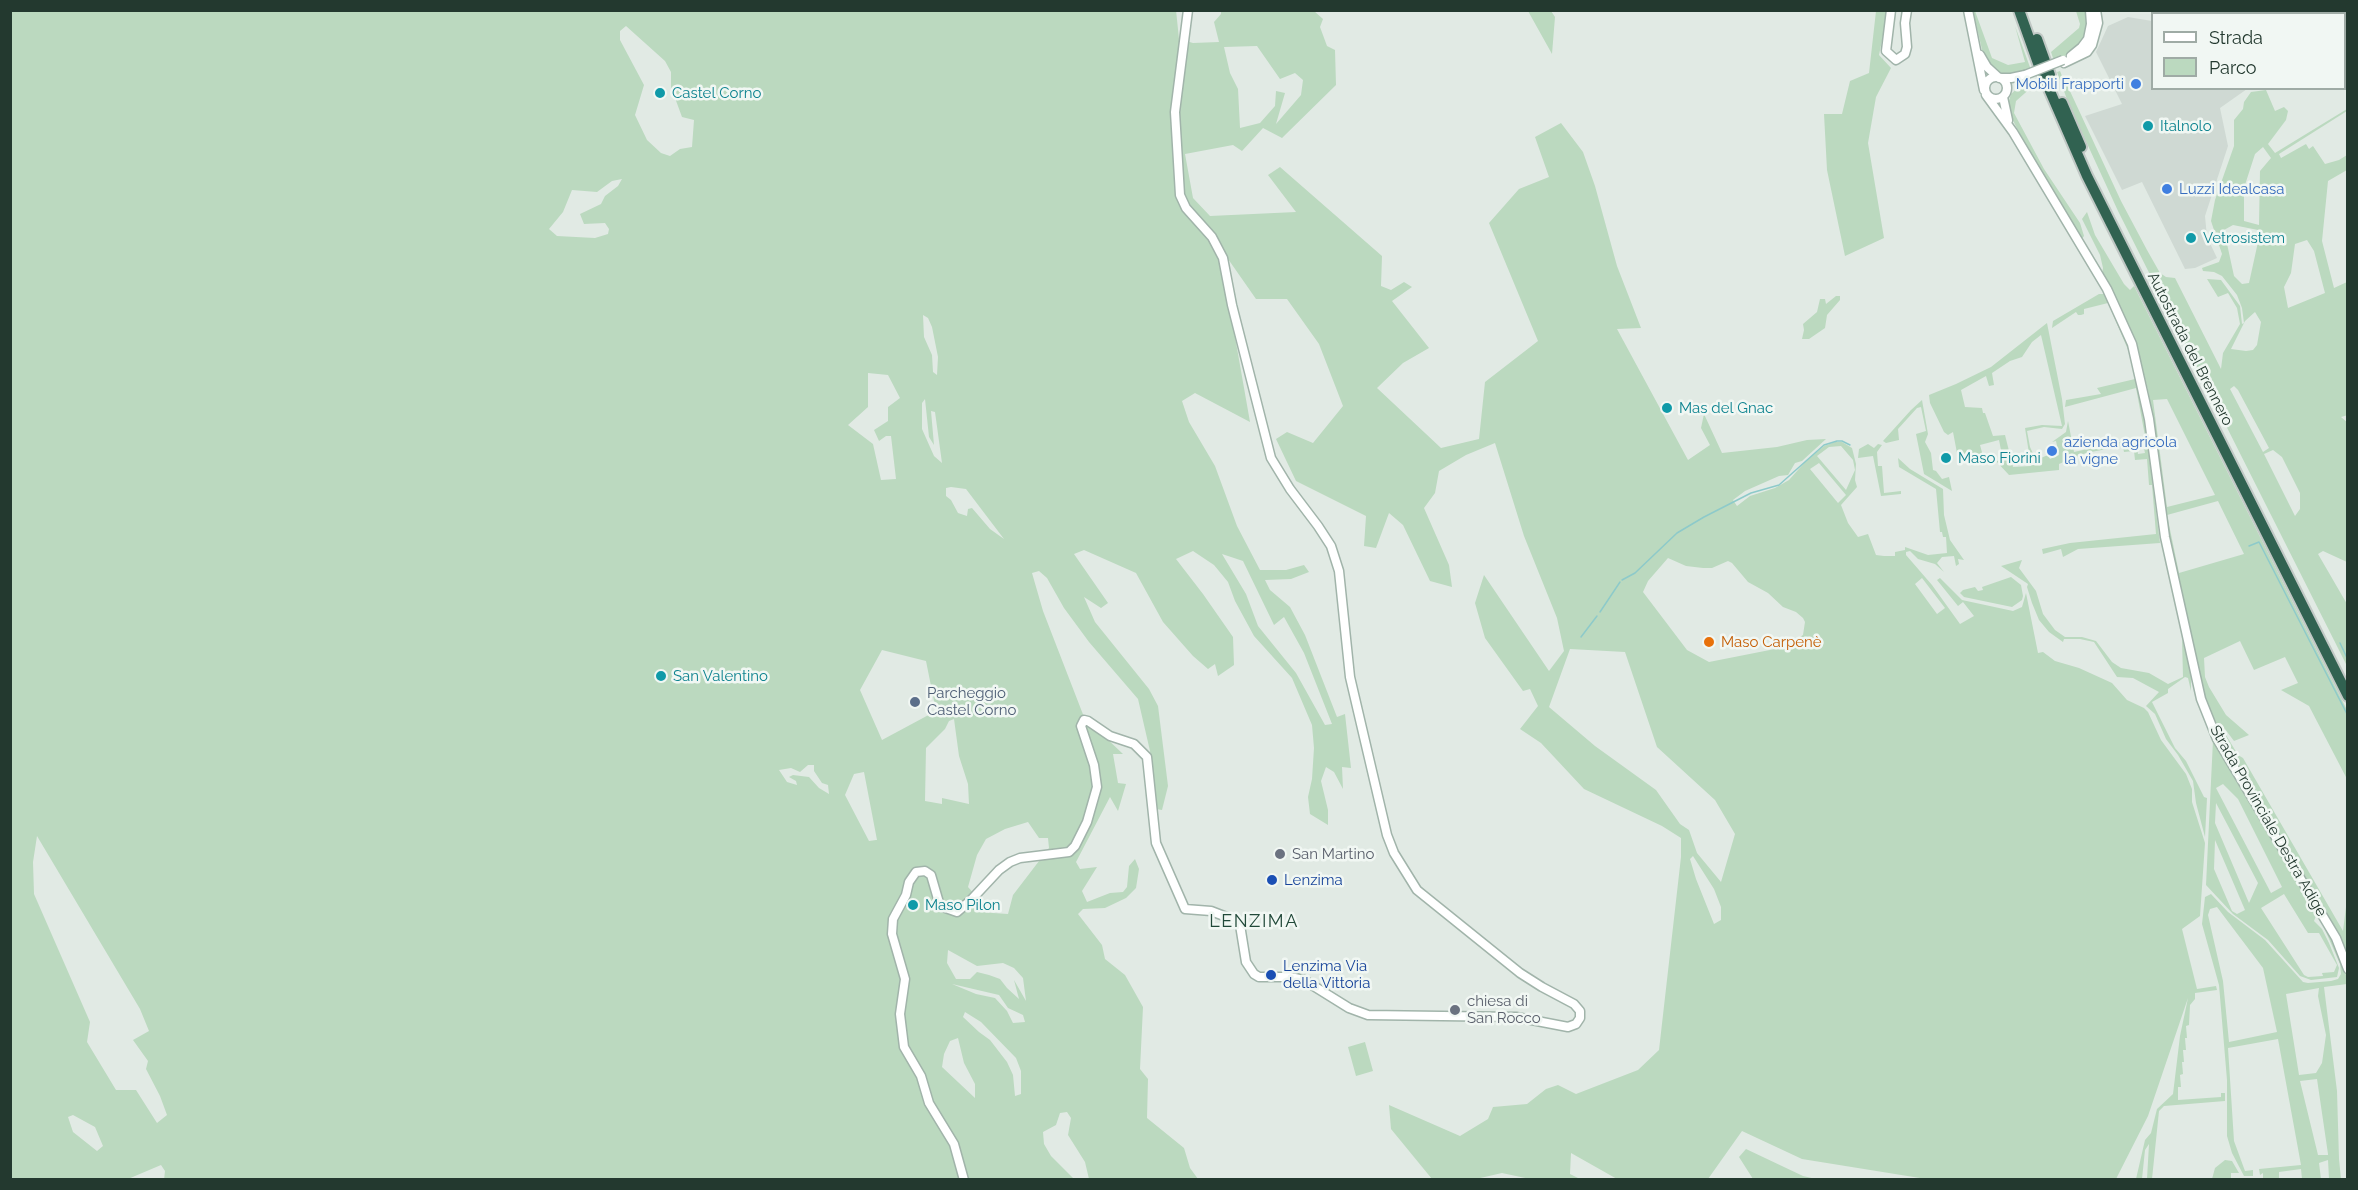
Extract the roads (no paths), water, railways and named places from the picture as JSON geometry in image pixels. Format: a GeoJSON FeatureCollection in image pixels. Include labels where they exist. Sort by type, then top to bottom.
{"type":"FeatureCollection","features":[{"type":"Feature","properties":{"kind":"highway","name":"Autostrada del Brennero"},"geometry":{"type":"LineString","coordinates":[[2019,10],[2038,66],[2086,176],[2348,696]]}},
{"type":"Feature","properties":{"kind":"highway","name":"Autostrada del Brennero"},"geometry":{"type":"LineString","coordinates":[[2026,10],[2057,92],[2093,174],[2348,681]]}},
{"type":"Feature","properties":{"kind":"street"},"geometry":{"type":"LineString","coordinates":[[964,1179],[954,1144],[929,1103],[921,1076],[904,1047],[900,1014],[905,979],[892,934],[893,919],[906,896],[909,882],[914,874],[921,870],[933,879],[940,906],[957,912],[1010,862],[1020,858],[1069,852],[1075,846],[1087,822],[1097,787],[1094,765],[1081,726],[1086,720],[1110,736],[1140,748],[1147,757],[1156,843],[1185,909],[1211,911],[1237,921],[1240,925],[1246,962],[1254,974],[1265,979],[1290,977],[1304,980],[1349,1008],[1368,1015],[1516,1017],[1568,1027],[1576,1024],[1580,1018],[1580,1011],[1574,1004],[1520,973],[1417,890],[1394,853],[1387,835],[1350,677],[1339,571],[1330,546],[1318,526],[1290,489],[1271,458],[1232,305],[1223,258],[1212,237],[1186,208],[1180,195],[1175,112],[1188,10]]}},
{"type":"Feature","properties":{"kind":"street"},"geometry":{"type":"LineString","coordinates":[[1891,10],[1886,51],[1896,60],[1905,54],[1907,47],[1905,23],[1908,10]]}},
{"type":"Feature","properties":{"kind":"street","name":"Strada Provinciale Destra Adige"},"geometry":{"type":"LineString","coordinates":[[1968,10],[1985,92],[2013,132],[2107,289],[2132,344],[2149,419],[2165,537],[2194,674],[2212,727],[2236,773],[2336,938],[2348,969]]}},
{"type":"Feature","properties":{"kind":"street"},"geometry":{"type":"LineString","coordinates":[[2064,62],[2079,51],[2086,42],[2091,24],[2090,10]]}},
{"type":"Feature","properties":{"kind":"street"},"geometry":{"type":"LineString","coordinates":[[2026,76],[2004,95],[1993,99],[1985,92],[1987,81],[2026,76],[2086,52],[2092,45],[2098,27],[2096,10]]}},
{"type":"Feature","properties":{"kind":"street","name":"Strada Provinciale Destra Adige"},"geometry":{"type":"LineString","coordinates":[[1975,44],[1984,63],[1999,78]]}},
{"type":"Feature","properties":{"kind":"street"},"geometry":{"type":"LineString","coordinates":[[1999,78],[2006,84],[2004,95]]}},
{"type":"Feature","properties":{"kind":"street","name":"Strada Provinciale Destra Adige"},"geometry":{"type":"LineString","coordinates":[[2004,95],[2013,132]]}},
{"type":"Feature","properties":{"kind":"waterway"},"geometry":{"type":"LineString","coordinates":[[1622,580],[1635,573],[1677,533],[1751,493],[1779,485],[1824,445],[1837,441],[1850,445]]}},
{"type":"Feature","properties":{"kind":"waterway"},"geometry":{"type":"LineString","coordinates":[[2249,546],[2259,542],[2348,716]]}},
{"type":"Feature","properties":{"kind":"waterway"},"geometry":{"type":"LineString","coordinates":[[1600,612],[1620,582]]}},
{"type":"Feature","properties":{"kind":"waterway"},"geometry":{"type":"LineString","coordinates":[[1581,637],[1597,616]]}},
{"type":"Feature","properties":{"kind":"waterway"},"geometry":{"type":"LineString","coordinates":[[2340,643],[2348,660]]}},
{"type":"Feature","properties":{"kind":"place","name":"Mobili Frapporti"},"geometry":{"type":"Point","coordinates":[2136,84]}},
{"type":"Feature","properties":{"kind":"place","name":"Castel Corno"},"geometry":{"type":"Point","coordinates":[660,93]}},
{"type":"Feature","properties":{"kind":"place","name":"Italnolo"},"geometry":{"type":"Point","coordinates":[2148,126]}},
{"type":"Feature","properties":{"kind":"place","name":"Luzzi Idealcasa"},"geometry":{"type":"Point","coordinates":[2167,189]}},
{"type":"Feature","properties":{"kind":"place","name":"Vetrosistem"},"geometry":{"type":"Point","coordinates":[2191,238]}},
{"type":"Feature","properties":{"kind":"place","name":"Mas del Gnac"},"geometry":{"type":"Point","coordinates":[1667,408]}},
{"type":"Feature","properties":{"kind":"place","name":"azienda agricola la vigne"},"geometry":{"type":"Point","coordinates":[2052,451]}},
{"type":"Feature","properties":{"kind":"place","name":"Maso Fiorini"},"geometry":{"type":"Point","coordinates":[1946,458]}},
{"type":"Feature","properties":{"kind":"place","name":"Maso Carpenè"},"geometry":{"type":"Point","coordinates":[1709,642]}},
{"type":"Feature","properties":{"kind":"place","name":"San Valentino"},"geometry":{"type":"Point","coordinates":[661,676]}},
{"type":"Feature","properties":{"kind":"place","name":"Parcheggio Castel Corno"},"geometry":{"type":"Point","coordinates":[915,702]}},
{"type":"Feature","properties":{"kind":"place","name":"San Martino"},"geometry":{"type":"Point","coordinates":[1280,854]}},
{"type":"Feature","properties":{"kind":"place","name":"Lenzima"},"geometry":{"type":"Point","coordinates":[1272,880]}},
{"type":"Feature","properties":{"kind":"place","name":"Maso Pilon"},"geometry":{"type":"Point","coordinates":[913,905]}},
{"type":"Feature","properties":{"kind":"place","name":"Lenzima Via della Vittoria"},"geometry":{"type":"Point","coordinates":[1271,975]}},
{"type":"Feature","properties":{"kind":"place","name":"chiesa di San Rocco"},"geometry":{"type":"Point","coordinates":[1455,1010]}},
{"type":"Feature","properties":{"kind":"district","name":"LENZIMA"},"geometry":{"type":"Point","coordinates":[1254,922]}}]}
